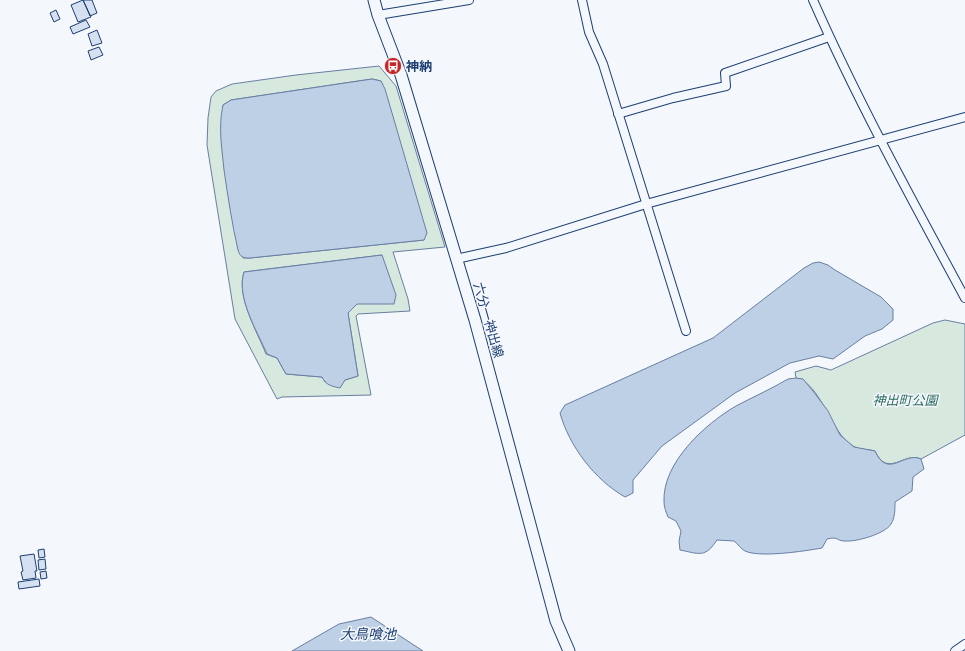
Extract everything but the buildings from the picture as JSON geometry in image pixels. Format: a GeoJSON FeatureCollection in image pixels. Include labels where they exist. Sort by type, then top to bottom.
{"type":"FeatureCollection","features":[{"type":"Feature","properties":{"kind":"main road","name":"六分一神出線"},"geometry":{"type":"LineString","coordinates":[[374,0],[378,15],[399,68],[475,320],[556,621],[569,651]]}},
{"type":"Feature","properties":{"kind":"street"},"geometry":{"type":"LineString","coordinates":[[378,15],[469,0]]}},
{"type":"Feature","properties":{"kind":"street"},"geometry":{"type":"LineString","coordinates":[[582,0],[589,32],[603,64],[686,331]]}},
{"type":"Feature","properties":{"kind":"street"},"geometry":{"type":"LineString","coordinates":[[813,0],[829,37],[880,140],[965,298]]}},
{"type":"Feature","properties":{"kind":"street"},"geometry":{"type":"LineString","coordinates":[[618,114],[673,98],[726,86],[725,73],[829,37]]}},
{"type":"Feature","properties":{"kind":"street"},"geometry":{"type":"LineString","coordinates":[[456,259],[506,248],[646,204],[965,117]]}},
{"type":"Feature","properties":{"kind":"street"},"geometry":{"type":"LineString","coordinates":[[955,651],[965,644]]}},
{"type":"Feature","properties":{"kind":"green space"},"geometry":{"type":"Polygon","coordinates":[[[379,66],[396,86],[445,247],[393,252],[408,299],[410,311],[358,314],[356,316],[371,395],[282,397],[277,399],[235,319],[207,145],[208,118],[211,97],[216,91],[232,84],[379,66]],[[372,79],[231,100],[223,105],[243,258],[424,240],[381,81],[372,79]],[[382,255],[244,272],[242,282],[243,292],[245,303],[253,325],[266,354],[277,358],[286,374],[322,377],[325,382],[345,380],[358,376],[348,313],[357,304],[382,255]]]}},
{"type":"Feature","properties":{"kind":"green space","name":"神出町公園"},"geometry":{"type":"Polygon","coordinates":[[[945,320],[965,324],[965,435],[921,459],[908,458],[891,464],[885,463],[880,459],[875,451],[853,446],[845,440],[838,431],[813,389],[805,382],[796,378],[795,372],[816,366],[831,370],[933,323],[945,320]]]}},
{"type":"Feature","properties":{"kind":"water"},"geometry":{"type":"Polygon","coordinates":[[[372,79],[381,81],[385,89],[427,233],[424,240],[250,258],[242,257],[239,252],[230,210],[221,146],[223,105],[231,100],[372,79]]]}},
{"type":"Feature","properties":{"kind":"water"},"geometry":{"type":"Polygon","coordinates":[[[382,255],[396,295],[394,304],[357,304],[348,313],[358,376],[345,380],[340,388],[329,385],[322,377],[286,374],[277,358],[267,354],[253,325],[245,303],[243,292],[242,282],[244,272],[382,255]]]}},
{"type":"Feature","properties":{"kind":"water"},"geometry":{"type":"Polygon","coordinates":[[[819,262],[828,265],[881,297],[893,309],[893,320],[882,329],[865,336],[833,359],[819,356],[790,363],[735,393],[662,446],[633,480],[633,493],[625,497],[614,490],[594,472],[577,450],[564,425],[560,413],[565,405],[713,338],[804,268],[813,263],[819,262]]]}},
{"type":"Feature","properties":{"kind":"water"},"geometry":{"type":"Polygon","coordinates":[[[788,379],[803,379],[828,411],[840,435],[854,447],[875,451],[880,459],[885,463],[896,463],[908,458],[921,459],[924,469],[913,477],[912,491],[895,502],[894,516],[891,524],[883,531],[863,539],[845,541],[831,538],[827,539],[822,548],[794,552],[771,554],[752,553],[745,551],[734,541],[717,540],[709,550],[702,553],[693,553],[680,550],[679,541],[681,531],[676,521],[668,517],[664,502],[665,487],[670,473],[678,459],[699,434],[724,414],[736,406],[788,379]]]}},
{"type":"Feature","properties":{"kind":"water","name":"大鳥喰池"},"geometry":{"type":"Polygon","coordinates":[[[371,617],[423,651],[292,651],[339,624],[371,617]]]}},
{"type":"Feature","properties":{"kind":"place","name":"神納"},"geometry":{"type":"Point","coordinates":[393,66]}}]}
